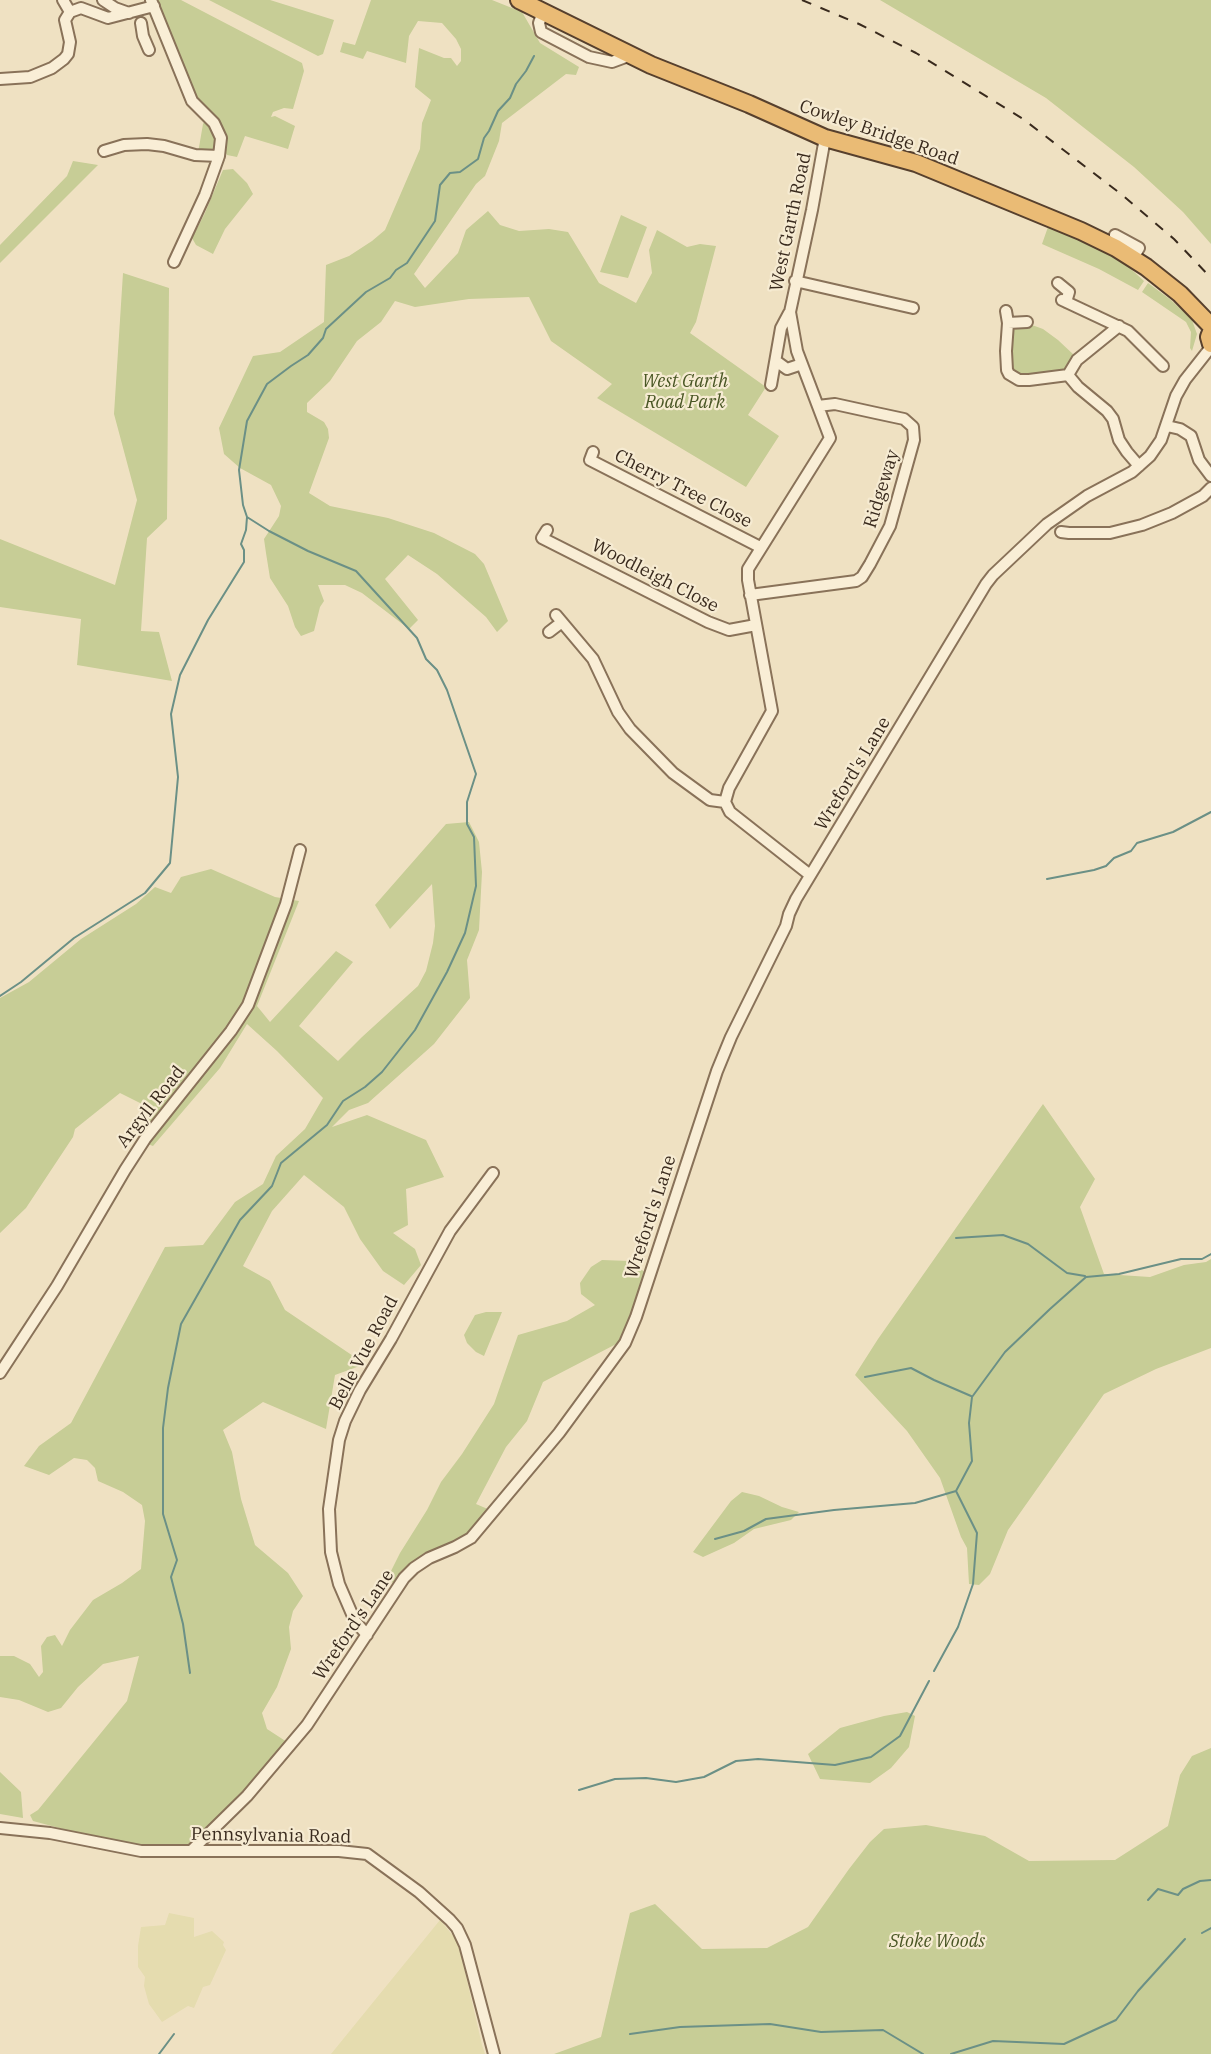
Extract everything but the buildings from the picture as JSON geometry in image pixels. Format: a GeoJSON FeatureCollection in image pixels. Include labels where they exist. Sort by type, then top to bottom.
{"type":"FeatureCollection","features":[{"type":"Feature","properties":{"kind":"highway","name":"Cowley Bridge Road"},"geometry":{"type":"LineString","coordinates":[[519,0],[631,55],[825,138],[916,163],[1081,231],[1133,258],[1180,294],[1211,326]]}},
{"type":"Feature","properties":{"kind":"highway"},"geometry":{"type":"LineString","coordinates":[[1211,332],[1209,337],[1211,346]]}},
{"type":"Feature","properties":{"kind":"street"},"geometry":{"type":"LineString","coordinates":[[63,0],[70,12]]}},
{"type":"Feature","properties":{"kind":"street"},"geometry":{"type":"LineString","coordinates":[[103,0],[129,13]]}},
{"type":"Feature","properties":{"kind":"street"},"geometry":{"type":"LineString","coordinates":[[0,79],[30,77],[52,68],[64,59],[68,54],[70,42],[65,20],[70,12],[81,8],[108,18],[129,13],[152,3],[192,100],[214,123],[221,147],[205,195],[174,262]]}},
{"type":"Feature","properties":{"kind":"street"},"geometry":{"type":"LineString","coordinates":[[149,50],[143,36],[142,26],[160,22]]}},
{"type":"Feature","properties":{"kind":"street","name":"West Garth Road"},"geometry":{"type":"LineString","coordinates":[[725,802],[729,788],[772,711],[750,595],[748,569],[830,438],[802,364],[791,328],[790,312],[825,138]]}},
{"type":"Feature","properties":{"kind":"street"},"geometry":{"type":"LineString","coordinates":[[104,151],[124,145],[147,144],[164,146],[195,155],[219,156]]}},
{"type":"Feature","properties":{"kind":"street"},"geometry":{"type":"LineString","coordinates":[[1115,235],[1139,249],[1133,258]]}},
{"type":"Feature","properties":{"kind":"street"},"geometry":{"type":"LineString","coordinates":[[795,281],[913,308]]}},
{"type":"Feature","properties":{"kind":"street"},"geometry":{"type":"LineString","coordinates":[[1058,283],[1069,292],[1064,301],[1119,326],[1163,366]]}},
{"type":"Feature","properties":{"kind":"street"},"geometry":{"type":"LineString","coordinates":[[1006,311],[1008,323],[1006,360],[1007,370],[1012,377],[1018,380],[1029,380],[1068,375]]}},
{"type":"Feature","properties":{"kind":"street","name":"West Garth Road"},"geometry":{"type":"LineString","coordinates":[[771,385],[782,328],[790,312]]}},
{"type":"Feature","properties":{"kind":"street"},"geometry":{"type":"LineString","coordinates":[[1008,323],[1027,322]]}},
{"type":"Feature","properties":{"kind":"street"},"geometry":{"type":"LineString","coordinates":[[1068,375],[1077,360],[1119,326]]}},
{"type":"Feature","properties":{"kind":"street","name":"Wreford's Lane"},"geometry":{"type":"LineString","coordinates":[[191,1851],[247,1796],[307,1725],[404,1578],[429,1558],[471,1538],[559,1432],[625,1343],[636,1317],[717,1071],[731,1037],[786,926],[789,914],[810,875],[986,584],[1047,524],[1087,496],[1124,477],[1156,449],[1167,426],[1176,396],[1211,346]]}},
{"type":"Feature","properties":{"kind":"street"},"geometry":{"type":"LineString","coordinates":[[776,362],[787,369],[802,364]]}},
{"type":"Feature","properties":{"kind":"street"},"geometry":{"type":"LineString","coordinates":[[1068,375],[1078,387],[1107,411],[1113,419],[1119,440],[1139,466]]}},
{"type":"Feature","properties":{"kind":"street","name":"Ridgeway"},"geometry":{"type":"LineString","coordinates":[[750,595],[856,581],[862,577],[890,526],[914,440],[913,427],[904,419],[876,412],[835,404],[818,406]]}},
{"type":"Feature","properties":{"kind":"street"},"geometry":{"type":"LineString","coordinates":[[1167,426],[1180,429],[1191,436],[1198,460],[1211,476]]}},
{"type":"Feature","properties":{"kind":"street","name":"Cherry Tree Close"},"geometry":{"type":"LineString","coordinates":[[590,459],[760,547]]}},
{"type":"Feature","properties":{"kind":"street"},"geometry":{"type":"LineString","coordinates":[[1060,532],[1110,533],[1142,525],[1172,513],[1203,496],[1211,488]]}},
{"type":"Feature","properties":{"kind":"street","name":"Woodleigh Close"},"geometry":{"type":"LineString","coordinates":[[543,537],[723,628],[732,629],[756,625]]}},
{"type":"Feature","properties":{"kind":"street"},"geometry":{"type":"LineString","coordinates":[[549,632],[559,619],[593,659],[618,712],[630,729],[673,773],[710,800],[725,802],[730,812],[810,875]]}},
{"type":"Feature","properties":{"kind":"street","name":"Argyll Road"},"geometry":{"type":"LineString","coordinates":[[0,1373],[57,1286],[135,1154],[248,1005],[279,924],[300,849]]}},
{"type":"Feature","properties":{"kind":"street","name":"Belle Vue Road"},"geometry":{"type":"LineString","coordinates":[[367,1635],[355,1620],[339,1584],[332,1552],[329,1509],[339,1440],[345,1421],[360,1390],[439,1251],[461,1215],[493,1173]]}},
{"type":"Feature","properties":{"kind":"street","name":"Pennsylvania Road"},"geometry":{"type":"LineString","coordinates":[[0,1828],[50,1833],[141,1851],[339,1851],[367,1854],[385,1866],[450,1920],[462,1937],[494,2054]]}},
{"type":"Feature","properties":{"kind":"shaded area"},"geometry":{"type":"Polygon","coordinates":[[[169,1913],[194,1918],[194,1937],[212,1931],[224,1942],[226,1950],[210,1985],[203,1987],[194,2008],[188,2006],[162,2022],[149,2004],[144,1986],[145,1977],[138,1967],[138,1946],[141,1927],[165,1925],[169,1913]]]}},
{"type":"Feature","properties":{"kind":"shaded area"},"geometry":{"type":"Polygon","coordinates":[[[440,1920],[455,1938],[460,1950],[485,2054],[331,2054],[440,1920]]]}},
{"type":"Feature","properties":{"kind":"green space"},"geometry":{"type":"Polygon","coordinates":[[[156,0],[181,0],[302,63],[304,71],[293,109],[284,108],[273,112],[271,117],[275,116],[295,126],[288,149],[245,136],[237,157],[227,155],[224,150],[212,155],[198,153],[203,124],[210,114],[197,98],[156,0]]]}},
{"type":"Feature","properties":{"kind":"green space"},"geometry":{"type":"Polygon","coordinates":[[[209,0],[270,0],[334,20],[323,54],[318,56],[209,0]]]}},
{"type":"Feature","properties":{"kind":"green space","name":"West Garth Road Park"},"geometry":{"type":"Polygon","coordinates":[[[371,0],[492,0],[522,12],[540,43],[579,67],[576,75],[566,74],[502,123],[499,141],[485,176],[476,184],[414,274],[425,288],[458,253],[466,230],[488,211],[500,225],[519,231],[549,229],[568,232],[599,283],[636,303],[652,273],[649,250],[657,230],[687,247],[700,244],[716,246],[696,322],[690,333],[766,387],[748,415],[779,436],[746,487],[597,398],[612,384],[551,341],[529,297],[469,299],[415,307],[395,301],[381,322],[357,341],[330,381],[307,403],[307,412],[324,422],[329,438],[309,493],[330,506],[388,518],[434,533],[475,554],[484,564],[508,621],[497,632],[486,617],[437,574],[408,555],[385,579],[418,620],[409,629],[362,593],[345,585],[318,585],[324,601],[320,607],[314,631],[301,636],[295,627],[288,606],[270,578],[266,553],[264,539],[279,516],[281,506],[271,485],[240,468],[224,454],[219,428],[253,356],[280,352],[324,322],[326,265],[349,256],[385,230],[420,149],[422,123],[431,100],[415,87],[419,48],[444,58],[451,58],[457,66],[461,61],[461,49],[456,39],[442,23],[418,21],[409,36],[406,63],[367,51],[363,59],[340,52],[343,42],[355,45],[371,0]]]}},
{"type":"Feature","properties":{"kind":"green space"},"geometry":{"type":"Polygon","coordinates":[[[880,0],[1211,0],[1211,244],[1183,212],[1134,167],[1046,98],[880,0]]]}},
{"type":"Feature","properties":{"kind":"green space"},"geometry":{"type":"Polygon","coordinates":[[[73,161],[98,165],[0,263],[0,245],[67,176],[73,161]]]}},
{"type":"Feature","properties":{"kind":"green space"},"geometry":{"type":"Polygon","coordinates":[[[233,169],[247,183],[253,194],[225,229],[213,254],[196,245],[192,238],[223,170],[233,169]]]}},
{"type":"Feature","properties":{"kind":"green space"},"geometry":{"type":"Polygon","coordinates":[[[621,215],[647,227],[628,278],[600,272],[621,215]]]}},
{"type":"Feature","properties":{"kind":"green space"},"geometry":{"type":"Polygon","coordinates":[[[1048,227],[1079,238],[1120,259],[1144,281],[1138,290],[1099,269],[1042,244],[1048,227]]]}},
{"type":"Feature","properties":{"kind":"green space"},"geometry":{"type":"Polygon","coordinates":[[[123,273],[169,288],[167,519],[147,538],[141,631],[159,632],[172,681],[77,665],[81,619],[0,607],[0,539],[115,585],[137,500],[114,414],[123,273]]]}},
{"type":"Feature","properties":{"kind":"green space"},"geometry":{"type":"Polygon","coordinates":[[[1148,283],[1192,320],[1197,334],[1192,351],[1190,348],[1191,332],[1186,322],[1142,292],[1148,283]]]}},
{"type":"Feature","properties":{"kind":"green space"},"geometry":{"type":"Polygon","coordinates":[[[1032,325],[1043,329],[1075,356],[1063,372],[1020,376],[1012,372],[1010,361],[1012,331],[1032,325]]]}},
{"type":"Feature","properties":{"kind":"green space"},"geometry":{"type":"Polygon","coordinates":[[[469,822],[479,842],[482,872],[479,930],[467,960],[470,998],[434,1044],[368,1103],[349,1110],[332,1127],[367,1115],[426,1140],[444,1177],[406,1189],[408,1225],[393,1233],[415,1249],[421,1265],[404,1285],[383,1271],[360,1239],[344,1207],[304,1175],[272,1211],[243,1266],[270,1281],[285,1310],[365,1364],[335,1375],[326,1429],[263,1402],[223,1430],[232,1452],[241,1499],[255,1545],[288,1573],[303,1596],[293,1611],[289,1627],[291,1649],[277,1687],[262,1713],[267,1729],[287,1742],[243,1796],[192,1846],[146,1847],[33,1821],[30,1815],[38,1810],[127,1701],[139,1656],[103,1664],[78,1687],[61,1708],[48,1712],[19,1700],[0,1697],[0,1656],[14,1656],[30,1664],[39,1677],[43,1672],[41,1646],[47,1637],[55,1635],[62,1646],[70,1630],[93,1600],[141,1569],[145,1521],[142,1505],[123,1492],[98,1481],[95,1468],[87,1460],[74,1458],[49,1475],[24,1466],[39,1446],[71,1423],[165,1247],[203,1245],[235,1202],[263,1184],[276,1156],[305,1129],[323,1098],[247,1024],[220,1068],[153,1146],[137,1140],[148,1121],[146,1106],[120,1093],[75,1129],[73,1137],[26,1208],[0,1233],[0,998],[29,982],[81,939],[136,904],[155,887],[171,893],[181,877],[211,869],[275,897],[299,901],[257,1006],[270,1022],[336,951],[353,962],[299,1026],[338,1061],[418,986],[426,971],[433,943],[435,926],[432,884],[390,929],[375,905],[446,824],[469,822]]]}},
{"type":"Feature","properties":{"kind":"green space"},"geometry":{"type":"Polygon","coordinates":[[[1043,1104],[1095,1179],[1080,1207],[1104,1274],[1150,1277],[1184,1265],[1206,1262],[1211,1259],[1211,1348],[1156,1369],[1104,1394],[1008,1530],[990,1574],[979,1585],[969,1584],[967,1548],[940,1478],[907,1431],[855,1375],[1043,1104]]]}},
{"type":"Feature","properties":{"kind":"green space"},"geometry":{"type":"Polygon","coordinates":[[[602,1260],[630,1261],[646,1273],[622,1341],[543,1382],[527,1421],[506,1447],[476,1504],[490,1510],[473,1531],[396,1587],[388,1577],[441,1482],[494,1404],[518,1335],[567,1321],[595,1305],[581,1294],[580,1283],[591,1267],[602,1260]]]}},
{"type":"Feature","properties":{"kind":"green space"},"geometry":{"type":"Polygon","coordinates":[[[502,1312],[484,1356],[467,1343],[464,1335],[475,1315],[502,1312]]]}},
{"type":"Feature","properties":{"kind":"green space"},"geometry":{"type":"Polygon","coordinates":[[[742,1492],[759,1496],[799,1512],[791,1520],[754,1529],[734,1543],[703,1557],[693,1552],[731,1501],[742,1492]]]}},
{"type":"Feature","properties":{"kind":"green space"},"geometry":{"type":"Polygon","coordinates":[[[907,1712],[915,1716],[909,1747],[891,1768],[870,1783],[820,1779],[808,1754],[840,1728],[907,1712]]]}},
{"type":"Feature","properties":{"kind":"green space","name":"Stoke Woods"},"geometry":{"type":"Polygon","coordinates":[[[1211,1748],[1211,2054],[554,2054],[601,2037],[630,1913],[655,1904],[702,1949],[767,1948],[808,1927],[849,1869],[870,1842],[884,1829],[926,1825],[985,1836],[1029,1861],[1115,1860],[1168,1826],[1180,1775],[1192,1756],[1211,1748]]]}},
{"type":"Feature","properties":{"kind":"green space"},"geometry":{"type":"Polygon","coordinates":[[[0,1772],[21,1792],[23,1818],[0,1814],[0,1772]]]}},
{"type":"Feature","properties":{"kind":"waterway"},"geometry":{"type":"LineString","coordinates":[[0,996],[21,982],[74,938],[145,893],[170,863],[178,777],[171,714],[180,675],[208,620],[244,562],[244,550],[241,544],[246,530],[247,517],[243,505],[239,470],[247,421],[267,384],[308,355],[323,338],[326,329],[366,292],[390,278],[396,270],[407,263],[435,221],[440,185],[450,173],[460,172],[478,159],[484,138],[498,111],[510,98],[534,56]]}},
{"type":"Feature","properties":{"kind":"waterway"},"geometry":{"type":"LineString","coordinates":[[190,1673],[183,1624],[171,1577],[177,1560],[163,1514],[163,1428],[168,1388],[181,1324],[240,1220],[272,1186],[281,1163],[327,1125],[343,1101],[365,1087],[382,1072],[415,1030],[447,972],[465,933],[476,886],[474,837],[467,824],[467,802],[476,774],[447,690],[437,670],[426,659],[417,638],[356,571],[308,551],[247,517]]}},
{"type":"Feature","properties":{"kind":"waterway"},"geometry":{"type":"LineString","coordinates":[[1047,879],[1106,866],[1114,858],[1131,851],[1137,843],[1173,832],[1211,812]]}},
{"type":"Feature","properties":{"kind":"waterway"},"geometry":{"type":"LineString","coordinates":[[956,1238],[1003,1235],[1028,1244],[1067,1273],[1085,1276]]}},
{"type":"Feature","properties":{"kind":"waterway"},"geometry":{"type":"LineString","coordinates":[[715,1539],[744,1531],[766,1519],[915,1503],[956,1491],[972,1461],[969,1423],[972,1397],[1005,1352],[1050,1309],[1086,1277],[1119,1274],[1181,1259],[1202,1259],[1211,1254]]}},
{"type":"Feature","properties":{"kind":"waterway"},"geometry":{"type":"LineString","coordinates":[[865,1377],[911,1368],[971,1396]]}},
{"type":"Feature","properties":{"kind":"waterway"},"geometry":{"type":"LineString","coordinates":[[934,1671],[958,1627],[973,1584],[977,1533],[956,1491]]}},
{"type":"Feature","properties":{"kind":"waterway"},"geometry":{"type":"LineString","coordinates":[[579,1790],[615,1779],[646,1778],[676,1782],[704,1777],[736,1761],[758,1759],[835,1765],[871,1757],[900,1736],[929,1681]]}},
{"type":"Feature","properties":{"kind":"waterway"},"geometry":{"type":"LineString","coordinates":[[1148,1900],[1158,1889],[1178,1895],[1183,1889],[1200,1881],[1211,1880]]}},
{"type":"Feature","properties":{"kind":"waterway"},"geometry":{"type":"LineString","coordinates":[[1202,1933],[1211,1928]]}},
{"type":"Feature","properties":{"kind":"waterway"},"geometry":{"type":"LineString","coordinates":[[951,2054],[993,2041],[1064,2044],[1116,2020],[1138,1991],[1185,1939]]}},
{"type":"Feature","properties":{"kind":"waterway"},"geometry":{"type":"LineString","coordinates":[[630,2034],[680,2027],[770,2024],[821,2032],[883,2030],[923,2054]]}},
{"type":"Feature","properties":{"kind":"waterway"},"geometry":{"type":"LineString","coordinates":[[159,2054],[174,2034]]}},
{"type":"Feature","properties":{"kind":"railway"},"geometry":{"type":"LineString","coordinates":[[802,0],[859,24],[916,53],[1023,119],[1121,194],[1174,239],[1211,278]]}}]}
